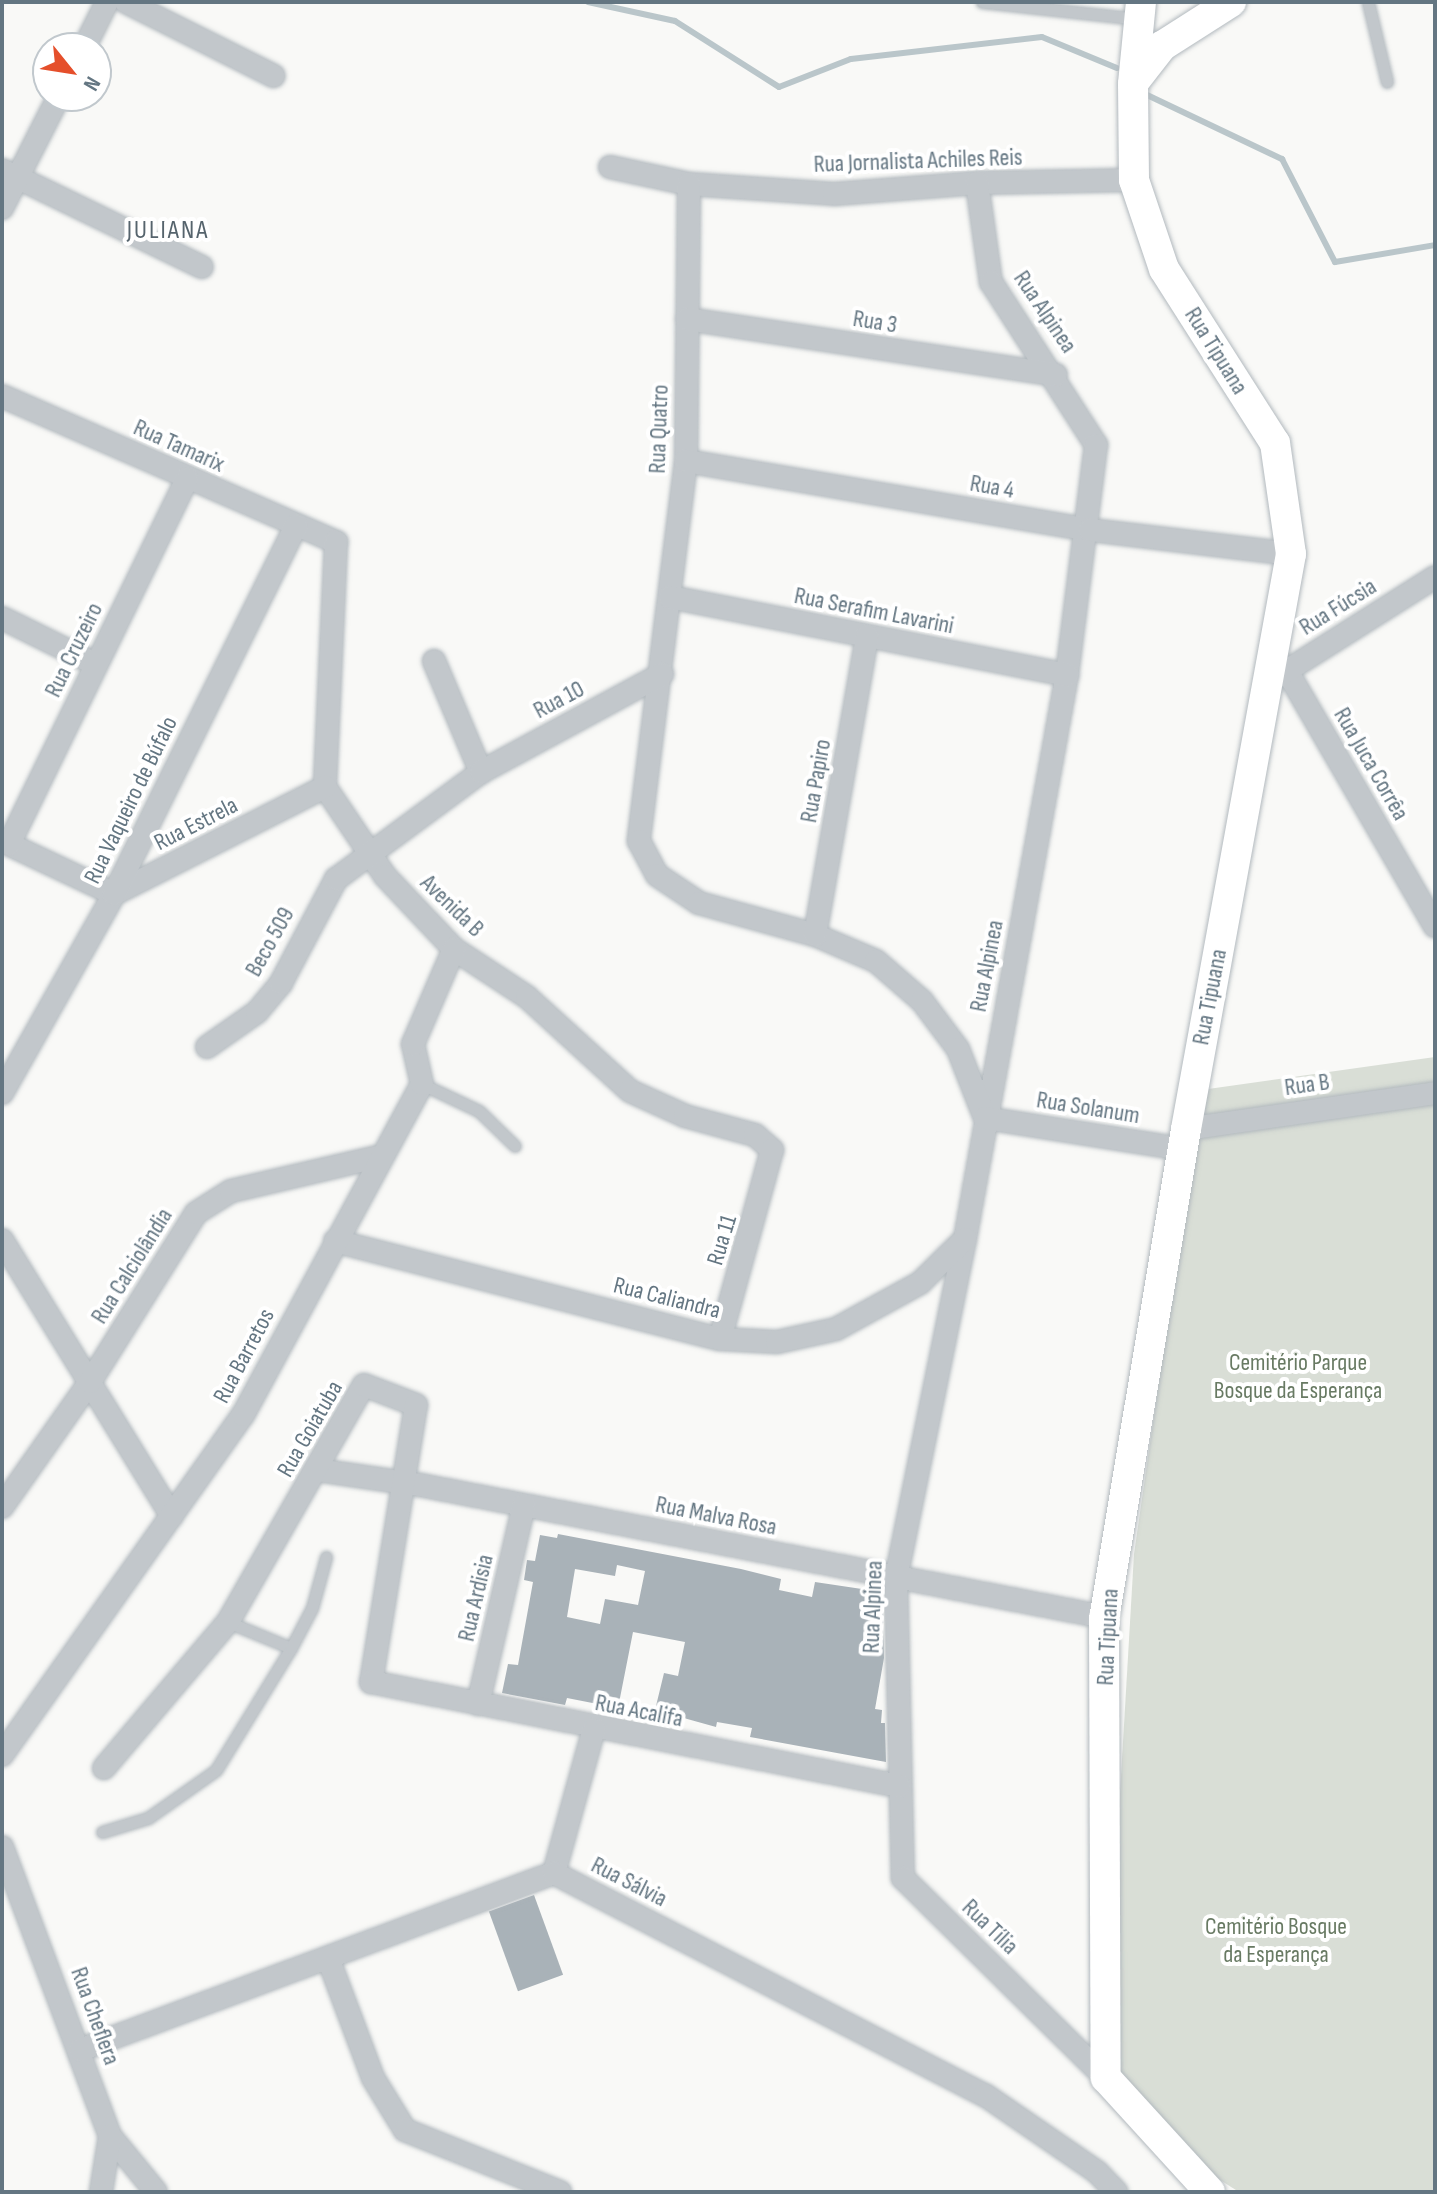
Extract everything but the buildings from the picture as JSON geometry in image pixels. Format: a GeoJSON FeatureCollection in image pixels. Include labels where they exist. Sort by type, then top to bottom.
{"type":"FeatureCollection","features":[{"type":"Feature","properties":{"kind":"street"},"geometry":{"type":"LineString","coordinates":[[92,32],[107,2]]}},
{"type":"Feature","properties":{"kind":"street"},"geometry":{"type":"LineString","coordinates":[[126,2],[274,76]]}},
{"type":"Feature","properties":{"kind":"street"},"geometry":{"type":"LineString","coordinates":[[1133,84],[1162,46],[1231,2]]}},
{"type":"Feature","properties":{"kind":"street","name":"Rua Tipuana"},"geometry":{"type":"LineString","coordinates":[[1106,2078],[1104,1617],[1184,1139],[1278,676],[1291,554],[1275,443],[1164,269],[1134,180],[1133,84],[1142,11]]}},
{"type":"Feature","properties":{"kind":"street"},"geometry":{"type":"LineString","coordinates":[[2,208],[9,174],[49,112]]}},
{"type":"Feature","properties":{"kind":"street","name":"Rua Jornalista Achiles Reis"},"geometry":{"type":"LineString","coordinates":[[610,167],[689,184],[834,194],[977,183],[1134,180]]}},
{"type":"Feature","properties":{"kind":"street"},"geometry":{"type":"LineString","coordinates":[[9,174],[202,267]]}},
{"type":"Feature","properties":{"kind":"street","name":"Rua Alpinea"},"geometry":{"type":"LineString","coordinates":[[899,1786],[896,1577],[965,1239],[1067,675],[1090,530],[1096,445],[1056,375],[991,282],[977,183]]}},
{"type":"Feature","properties":{"kind":"street","name":"Rua Quatro"},"geometry":{"type":"LineString","coordinates":[[662,674],[686,461],[689,184]]}},
{"type":"Feature","properties":{"kind":"street","name":"Rua 3"},"geometry":{"type":"LineString","coordinates":[[687,319],[1056,375]]}},
{"type":"Feature","properties":{"kind":"street","name":"Rua Tamarix"},"geometry":{"type":"LineString","coordinates":[[2,396],[336,542],[325,787]]}},
{"type":"Feature","properties":{"kind":"street","name":"Rua 4"},"geometry":{"type":"LineString","coordinates":[[686,461],[1090,530],[1291,554]]}},
{"type":"Feature","properties":{"kind":"street","name":"Rua Cruzeiro"},"geometry":{"type":"LineString","coordinates":[[6,842],[187,479]]}},
{"type":"Feature","properties":{"kind":"street","name":"Rua Vaqueiro de Búfalo"},"geometry":{"type":"LineString","coordinates":[[2,1093],[114,894],[296,525]]}},
{"type":"Feature","properties":{"kind":"street","name":"Rua Fúcsia"},"geometry":{"type":"LineString","coordinates":[[1278,676],[1435,577]]}},
{"type":"Feature","properties":{"kind":"street","name":"Rua Serafim Lavarini"},"geometry":{"type":"LineString","coordinates":[[670,597],[1067,675]]}},
{"type":"Feature","properties":{"kind":"street"},"geometry":{"type":"LineString","coordinates":[[2,618],[95,664]]}},
{"type":"Feature","properties":{"kind":"street","name":"Rua Papiro"},"geometry":{"type":"LineString","coordinates":[[815,935],[867,636]]}},
{"type":"Feature","properties":{"kind":"street"},"geometry":{"type":"LineString","coordinates":[[434,661],[481,772]]}},
{"type":"Feature","properties":{"kind":"street"},"geometry":{"type":"LineString","coordinates":[[662,674],[639,841],[657,875],[699,903],[815,935],[876,961],[922,1001],[958,1049],[985,1118]]}},
{"type":"Feature","properties":{"kind":"street","name":"Rua 10"},"geometry":{"type":"LineString","coordinates":[[369,853],[481,772],[662,674]]}},
{"type":"Feature","properties":{"kind":"street","name":"Rua Juca Corrêa"},"geometry":{"type":"LineString","coordinates":[[1278,676],[1435,926]]}},
{"type":"Feature","properties":{"kind":"street","name":"Rua Estrela"},"geometry":{"type":"LineString","coordinates":[[114,894],[325,787]]}},
{"type":"Feature","properties":{"kind":"street","name":"Avenida B"},"geometry":{"type":"LineString","coordinates":[[325,787],[369,853],[454,949],[527,997],[630,1091],[685,1116],[755,1135],[765,1141],[774,1157]]}},
{"type":"Feature","properties":{"kind":"street"},"geometry":{"type":"LineString","coordinates":[[6,842],[114,894]]}},
{"type":"Feature","properties":{"kind":"street","name":"Beco 509"},"geometry":{"type":"LineString","coordinates":[[207,1047],[265,1003],[336,879],[369,853]]}},
{"type":"Feature","properties":{"kind":"street"},"geometry":{"type":"LineString","coordinates":[[422,1084],[413,1044],[454,949]]}},
{"type":"Feature","properties":{"kind":"street","name":"Rua Barretos"},"geometry":{"type":"LineString","coordinates":[[2,1755],[243,1415],[422,1084]]}},
{"type":"Feature","properties":{"kind":"street","name":"Rua B"},"geometry":{"type":"LineString","coordinates":[[1184,1139],[1435,1093]]}},
{"type":"Feature","properties":{"kind":"street","name":"Rua Solanum"},"geometry":{"type":"LineString","coordinates":[[985,1118],[1184,1139]]}},
{"type":"Feature","properties":{"kind":"street","name":"Rua Calciolândia"},"geometry":{"type":"LineString","coordinates":[[2,1507],[90,1382],[196,1213],[231,1191],[381,1156]]}},
{"type":"Feature","properties":{"kind":"street","name":"Rua 11"},"geometry":{"type":"LineString","coordinates":[[720,1339],[774,1157]]}},
{"type":"Feature","properties":{"kind":"street","name":"Rua Caliandra"},"geometry":{"type":"LineString","coordinates":[[335,1241],[720,1339],[777,1342],[836,1329],[920,1283],[965,1239]]}},
{"type":"Feature","properties":{"kind":"street"},"geometry":{"type":"LineString","coordinates":[[3,1250],[90,1382],[172,1516]]}},
{"type":"Feature","properties":{"kind":"street","name":"Rua Goiatuba"},"geometry":{"type":"LineString","coordinates":[[104,1768],[228,1622],[364,1385],[416,1405],[407,1482],[371,1682]]}},
{"type":"Feature","properties":{"kind":"street","name":"Rua Malva Rosa"},"geometry":{"type":"LineString","coordinates":[[317,1470],[407,1482],[1104,1617]]}},
{"type":"Feature","properties":{"kind":"street","name":"Rua Ardisia"},"geometry":{"type":"LineString","coordinates":[[478,1704],[524,1505]]}},
{"type":"Feature","properties":{"kind":"street","name":"Rua Acalifa"},"geometry":{"type":"LineString","coordinates":[[371,1682],[594,1729],[899,1786]]}},
{"type":"Feature","properties":{"kind":"street"},"geometry":{"type":"LineString","coordinates":[[554,1873],[594,1729]]}},
{"type":"Feature","properties":{"kind":"street","name":"Rua Tília"},"geometry":{"type":"LineString","coordinates":[[899,1786],[903,1878],[1106,2078]]}},
{"type":"Feature","properties":{"kind":"street","name":"Rua Cheflera"},"geometry":{"type":"LineString","coordinates":[[2,1847],[110,2136],[156,2192]]}},
{"type":"Feature","properties":{"kind":"street","name":"Rua Sálvia"},"geometry":{"type":"LineString","coordinates":[[80,2050],[554,1873],[985,2095],[1097,2172],[1116,2192]]}},
{"type":"Feature","properties":{"kind":"street"},"geometry":{"type":"LineString","coordinates":[[328,1958],[373,2078],[405,2130],[560,2192]]}},
{"type":"Feature","properties":{"kind":"street"},"geometry":{"type":"LineString","coordinates":[[1106,2078],[1209,2192]]}},
{"type":"Feature","properties":{"kind":"street"},"geometry":{"type":"LineString","coordinates":[[101,2192],[110,2136]]}},
{"type":"Feature","properties":{"kind":"lane"},"geometry":{"type":"LineString","coordinates":[[982,2],[1142,11]]}},
{"type":"Feature","properties":{"kind":"lane"},"geometry":{"type":"LineString","coordinates":[[1368,2],[1387,82]]}},
{"type":"Feature","properties":{"kind":"lane"},"geometry":{"type":"LineString","coordinates":[[422,1084],[479,1111],[515,1146]]}},
{"type":"Feature","properties":{"kind":"lane"},"geometry":{"type":"LineString","coordinates":[[102,1832],[148,1818],[216,1770],[312,1608],[326,1557]]}},
{"type":"Feature","properties":{"kind":"lane"},"geometry":{"type":"LineString","coordinates":[[228,1622],[291,1648]]}},
{"type":"Feature","properties":{"kind":"green space","name":"Cemitério Bosque da Esperança"},"geometry":{"type":"Polygon","coordinates":[[[1435,1057],[1435,2192],[1239,2192],[1184,2157],[1114,2071],[1119,1811],[1134,1554],[1201,1090],[1435,1057]]]}},
{"type":"Feature","properties":{"kind":"waterway"},"geometry":{"type":"LineString","coordinates":[[588,2],[675,21],[779,87],[851,59],[1042,37],[1117,68]]}},
{"type":"Feature","properties":{"kind":"waterway"},"geometry":{"type":"LineString","coordinates":[[1145,94],[1282,159],[1335,262],[1435,245]]}},
{"type":"Feature","properties":{"kind":"district","name":"JULIANA"},"geometry":{"type":"Point","coordinates":[168,231]}},
{"type":"Feature","properties":{"kind":"park label","name":"Cemitério Parque Bosque da Esperança"},"geometry":{"type":"Point","coordinates":[1298,1377]}}]}
